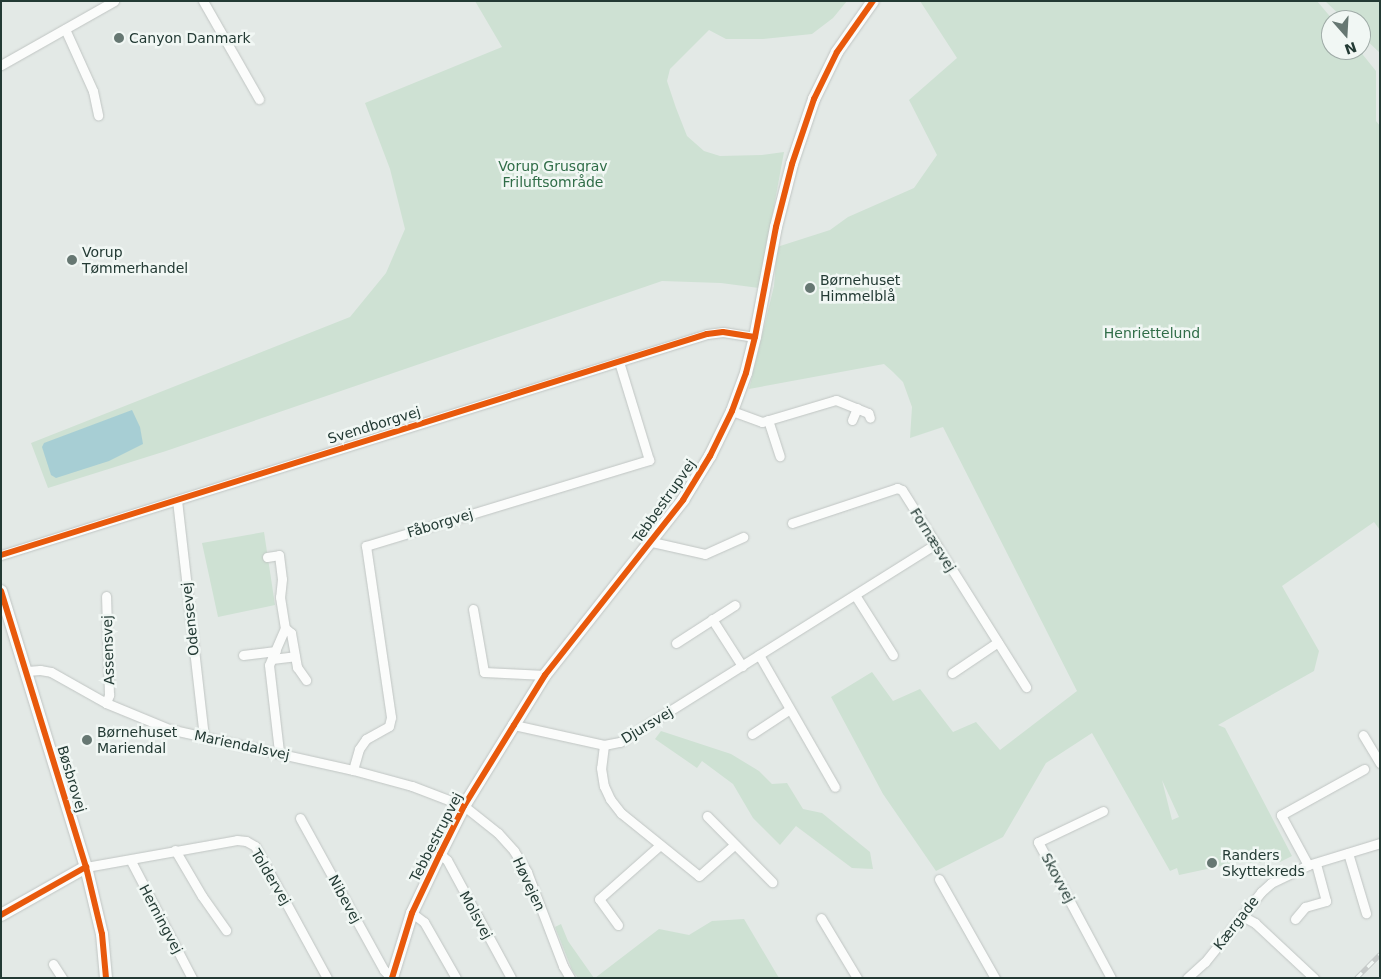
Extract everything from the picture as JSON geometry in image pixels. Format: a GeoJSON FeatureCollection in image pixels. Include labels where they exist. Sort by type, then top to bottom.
{"type":"FeatureCollection","features":[{"type":"Feature","properties":{"kind":"street"},"geometry":{"type":"LineString","coordinates":[[1,65],[114,1]]}},
{"type":"Feature","properties":{"kind":"street"},"geometry":{"type":"LineString","coordinates":[[203,1],[259,99]]}},
{"type":"Feature","properties":{"kind":"street","name":"Tebbestrupvej"},"geometry":{"type":"LineString","coordinates":[[392,978],[412,912],[464,806],[545,675],[652,542],[693,485],[732,410],[756,337],[776,227],[792,164],[814,99],[837,52],[873,1]]}},
{"type":"Feature","properties":{"kind":"street"},"geometry":{"type":"LineString","coordinates":[[65,29],[92,92],[98,115]]}},
{"type":"Feature","properties":{"kind":"street","name":"Svendborgvej"},"geometry":{"type":"LineString","coordinates":[[1,555],[707,334],[724,332],[756,337]]}},
{"type":"Feature","properties":{"kind":"street","name":"Fåborgvej"},"geometry":{"type":"LineString","coordinates":[[353,770],[359,749],[366,739],[389,726],[391,717],[366,546],[648,460],[619,362]]}},
{"type":"Feature","properties":{"kind":"street"},"geometry":{"type":"LineString","coordinates":[[732,410],[762,422],[836,400],[868,413],[870,418]]}},
{"type":"Feature","properties":{"kind":"street"},"geometry":{"type":"LineString","coordinates":[[852,420],[857,408]]}},
{"type":"Feature","properties":{"kind":"street"},"geometry":{"type":"LineString","coordinates":[[768,420],[780,456]]}},
{"type":"Feature","properties":{"kind":"street","name":"Fornæsvej"},"geometry":{"type":"LineString","coordinates":[[792,524],[897,488],[902,490],[1026,687]]}},
{"type":"Feature","properties":{"kind":"street","name":"Odensevej"},"geometry":{"type":"LineString","coordinates":[[177,500],[204,737]]}},
{"type":"Feature","properties":{"kind":"street"},"geometry":{"type":"LineString","coordinates":[[652,542],[705,554],[743,537]]}},
{"type":"Feature","properties":{"kind":"street","name":"Djursvej"},"geometry":{"type":"LineString","coordinates":[[514,725],[604,745],[627,739],[936,544]]}},
{"type":"Feature","properties":{"kind":"street"},"geometry":{"type":"LineString","coordinates":[[267,557],[279,555],[282,579],[280,597],[285,628],[269,666],[279,752]]}},
{"type":"Feature","properties":{"kind":"street","name":"Bøsbrovej"},"geometry":{"type":"LineString","coordinates":[[1,591],[6,619],[27,671],[86,867],[102,934],[106,978]]}},
{"type":"Feature","properties":{"kind":"street"},"geometry":{"type":"LineString","coordinates":[[855,595],[893,655]]}},
{"type":"Feature","properties":{"kind":"street","name":"Assensvej"},"geometry":{"type":"LineString","coordinates":[[106,596],[109,695],[106,703]]}},
{"type":"Feature","properties":{"kind":"street"},"geometry":{"type":"LineString","coordinates":[[676,643],[735,605]]}},
{"type":"Feature","properties":{"kind":"street"},"geometry":{"type":"LineString","coordinates":[[473,609],[484,672],[545,675]]}},
{"type":"Feature","properties":{"kind":"street"},"geometry":{"type":"LineString","coordinates":[[712,619],[742,666]]}},
{"type":"Feature","properties":{"kind":"street"},"geometry":{"type":"LineString","coordinates":[[285,628],[291,633],[298,667],[306,680]]}},
{"type":"Feature","properties":{"kind":"street"},"geometry":{"type":"LineString","coordinates":[[952,673],[998,642]]}},
{"type":"Feature","properties":{"kind":"street"},"geometry":{"type":"LineString","coordinates":[[243,655],[295,656]]}},
{"type":"Feature","properties":{"kind":"street"},"geometry":{"type":"LineString","coordinates":[[759,655],[835,787]]}},
{"type":"Feature","properties":{"kind":"street","name":"Mariendalsvej"},"geometry":{"type":"LineString","coordinates":[[27,671],[40,670],[51,672],[106,703],[169,729],[353,770],[412,786],[464,806]]}},
{"type":"Feature","properties":{"kind":"street"},"geometry":{"type":"LineString","coordinates":[[752,734],[790,709]]}},
{"type":"Feature","properties":{"kind":"street"},"geometry":{"type":"LineString","coordinates":[[1363,735],[1380,763]]}},
{"type":"Feature","properties":{"kind":"street"},"geometry":{"type":"LineString","coordinates":[[604,745],[601,768],[604,786],[610,799],[621,813],[698,876],[734,844]]}},
{"type":"Feature","properties":{"kind":"street"},"geometry":{"type":"LineString","coordinates":[[1295,919],[1305,907],[1326,901],[1312,864],[1281,815],[1364,769]]}},
{"type":"Feature","properties":{"kind":"street","name":"Høvejen"},"geometry":{"type":"LineString","coordinates":[[464,806],[498,833],[514,851],[526,872],[563,966],[570,978]]}},
{"type":"Feature","properties":{"kind":"street","name":"Skovvej"},"geometry":{"type":"LineString","coordinates":[[1103,811],[1038,842],[1111,978]]}},
{"type":"Feature","properties":{"kind":"street"},"geometry":{"type":"LineString","coordinates":[[707,816],[772,882]]}},
{"type":"Feature","properties":{"kind":"street","name":"Nibevej"},"geometry":{"type":"LineString","coordinates":[[300,818],[384,970],[392,978]]}},
{"type":"Feature","properties":{"kind":"street","name":"Toldervej"},"geometry":{"type":"LineString","coordinates":[[86,867],[131,861],[175,850],[237,840],[246,841],[255,846],[327,978]]}},
{"type":"Feature","properties":{"kind":"street","name":"Kærgade"},"geometry":{"type":"LineString","coordinates":[[1187,978],[1205,962],[1261,892],[1271,883],[1312,864],[1380,843]]}},
{"type":"Feature","properties":{"kind":"street"},"geometry":{"type":"LineString","coordinates":[[618,925],[598,899],[660,846]]}},
{"type":"Feature","properties":{"kind":"street"},"geometry":{"type":"LineString","coordinates":[[175,850],[202,896],[226,930]]}},
{"type":"Feature","properties":{"kind":"street"},"geometry":{"type":"LineString","coordinates":[[1348,853],[1366,913]]}},
{"type":"Feature","properties":{"kind":"street","name":"Molsvej"},"geometry":{"type":"LineString","coordinates":[[440,854],[446,860],[511,978]]}},
{"type":"Feature","properties":{"kind":"street","name":"Herningvej"},"geometry":{"type":"LineString","coordinates":[[131,861],[192,978]]}},
{"type":"Feature","properties":{"kind":"street"},"geometry":{"type":"LineString","coordinates":[[1,915],[86,867]]}},
{"type":"Feature","properties":{"kind":"street"},"geometry":{"type":"LineString","coordinates":[[939,879],[995,978]]}},
{"type":"Feature","properties":{"kind":"street"},"geometry":{"type":"LineString","coordinates":[[412,912],[424,922],[456,978]]}},
{"type":"Feature","properties":{"kind":"street"},"geometry":{"type":"LineString","coordinates":[[1242,916],[1255,923],[1314,978]]}},
{"type":"Feature","properties":{"kind":"street"},"geometry":{"type":"LineString","coordinates":[[821,918],[857,978]]}},
{"type":"Feature","properties":{"kind":"street"},"geometry":{"type":"LineString","coordinates":[[53,964],[62,978]]}},
{"type":"Feature","properties":{"kind":"green space","name":"Vorup Grusgrav Friluftsområde"},"geometry":{"type":"Polygon","coordinates":[[[475,1],[847,1],[833,18],[812,34],[763,39],[726,39],[709,30],[670,69],[667,81],[687,136],[704,151],[720,156],[762,155],[784,152],[759,288],[721,283],[662,281],[166,451],[48,488],[31,443],[350,317],[386,273],[405,229],[390,169],[365,103],[502,47],[475,1]]]}},
{"type":"Feature","properties":{"kind":"green space","name":"Henriettelund"},"geometry":{"type":"Polygon","coordinates":[[[920,1],[1317,1],[1325,10],[1321,10],[1321,60],[1367,60],[1376,71],[1376,121],[1380,126],[1380,530],[1374,522],[1282,586],[1319,651],[1314,671],[1218,725],[1225,728],[1292,856],[1280,862],[1235,863],[1179,875],[1177,868],[1170,871],[1092,733],[1046,763],[1003,837],[936,871],[883,794],[831,697],[872,672],[893,701],[920,689],[953,732],[976,722],[1000,750],[1077,691],[943,427],[910,438],[912,407],[903,382],[893,372],[884,364],[749,389],[774,286],[777,247],[830,230],[848,217],[914,188],[937,155],[909,100],[957,58],[920,1]],[[1162,780],[1172,820],[1179,817],[1162,780]]]}},
{"type":"Feature","properties":{"kind":"green space"},"geometry":{"type":"Polygon","coordinates":[[[1325,1],[1380,1],[1380,53],[1371,44],[1371,10],[1334,10],[1325,1]]]}},
{"type":"Feature","properties":{"kind":"green space"},"geometry":{"type":"Polygon","coordinates":[[[264,532],[275,605],[218,617],[202,543],[264,532]]]}},
{"type":"Feature","properties":{"kind":"green space"},"geometry":{"type":"Polygon","coordinates":[[[661,731],[731,754],[759,771],[772,784],[787,783],[803,809],[822,813],[870,852],[873,869],[852,868],[796,826],[780,845],[753,818],[733,784],[702,761],[697,768],[655,739],[661,731]]]}},
{"type":"Feature","properties":{"kind":"green space"},"geometry":{"type":"Polygon","coordinates":[[[744,919],[779,978],[595,978],[659,929],[689,935],[712,921],[744,919]]]}},
{"type":"Feature","properties":{"kind":"green space"},"geometry":{"type":"Polygon","coordinates":[[[561,924],[568,941],[594,978],[578,978],[572,970],[555,927],[561,924]]]}},
{"type":"Feature","properties":{"kind":"water"},"geometry":{"type":"Polygon","coordinates":[[[132,410],[140,427],[143,444],[109,461],[56,478],[51,475],[42,447],[44,443],[132,410]]]}},
{"type":"Feature","properties":{"kind":"railway"},"geometry":{"type":"LineString","coordinates":[[1356,978],[1380,954]]}},
{"type":"Feature","properties":{"kind":"cycle path"},"geometry":{"type":"LineString","coordinates":[[392,978],[412,913],[464,806],[545,675],[683,500],[710,456],[732,411],[746,373],[755,337],[776,227],[792,164],[814,99],[837,52],[873,1]]}},
{"type":"Feature","properties":{"kind":"cycle path"},"geometry":{"type":"LineString","coordinates":[[1,555],[707,334],[723,332],[755,337]]}},
{"type":"Feature","properties":{"kind":"cycle path"},"geometry":{"type":"LineString","coordinates":[[1,591],[86,867],[102,934],[106,978]]}},
{"type":"Feature","properties":{"kind":"cycle path"},"geometry":{"type":"LineString","coordinates":[[1,915],[86,867]]}},
{"type":"Feature","properties":{"kind":"place","name":"Canyon Danmark"},"geometry":{"type":"Point","coordinates":[119,38]}},
{"type":"Feature","properties":{"kind":"place","name":"Vorup Tømmerhandel"},"geometry":{"type":"Point","coordinates":[72,260]}},
{"type":"Feature","properties":{"kind":"place","name":"Børnehuset Himmelblå"},"geometry":{"type":"Point","coordinates":[810,288]}},
{"type":"Feature","properties":{"kind":"place","name":"Børnehuset Mariendal"},"geometry":{"type":"Point","coordinates":[87,740]}},
{"type":"Feature","properties":{"kind":"place","name":"Randers Skyttekreds"},"geometry":{"type":"Point","coordinates":[1212,863]}}]}
